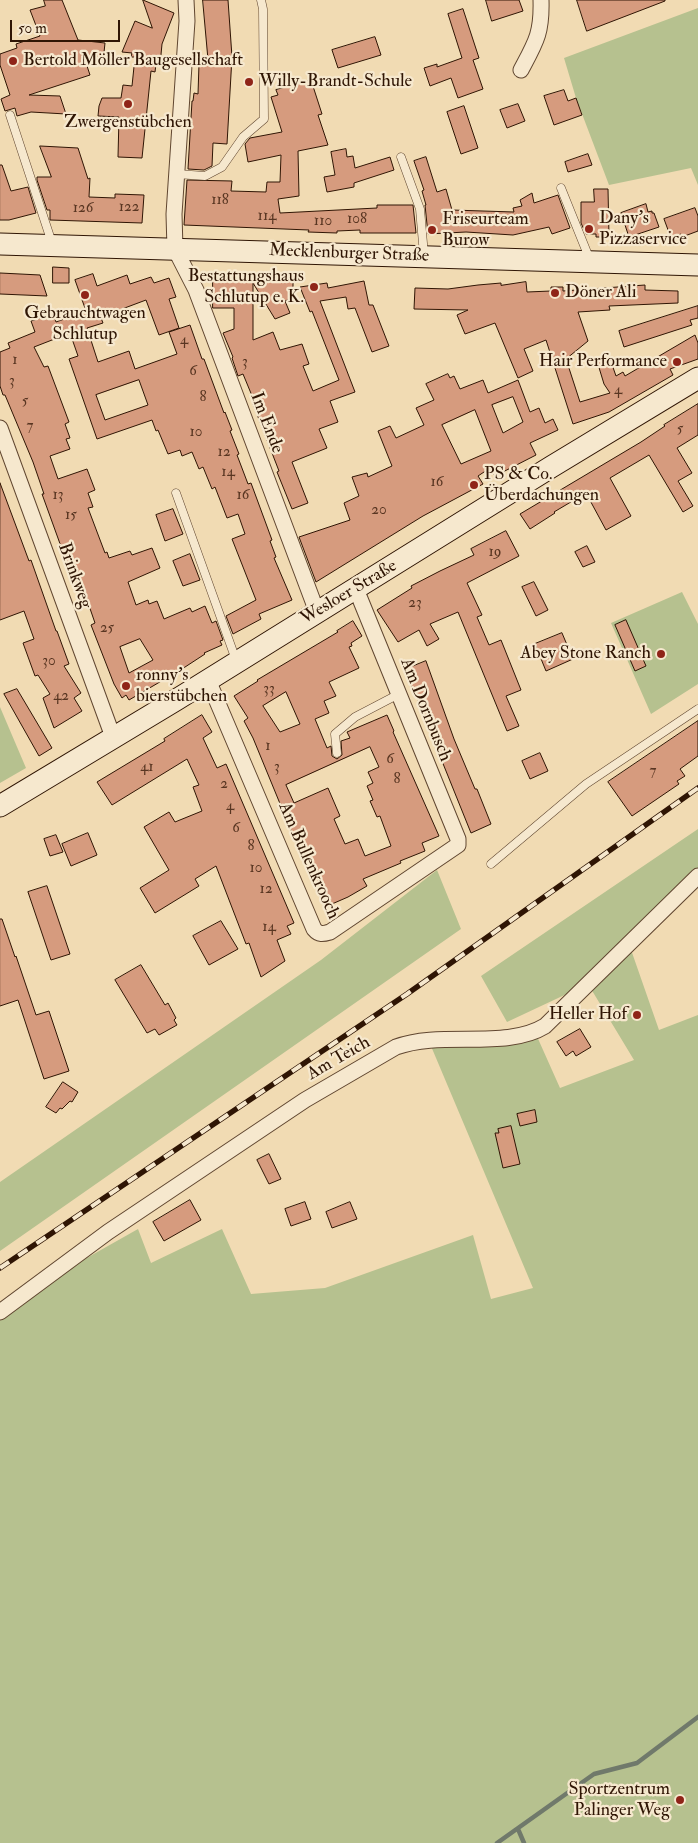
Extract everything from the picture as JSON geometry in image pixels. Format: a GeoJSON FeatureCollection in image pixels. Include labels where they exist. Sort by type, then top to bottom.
{"type":"FeatureCollection","features":[{"type":"Feature","properties":{"kind":"street"},"geometry":{"type":"LineString","coordinates":[[175,249],[174,214],[187,20],[186,0]]}},
{"type":"Feature","properties":{"kind":"street"},"geometry":{"type":"LineString","coordinates":[[521,70],[538,37],[541,20],[541,0]]}},
{"type":"Feature","properties":{"kind":"street","name":"Mecklenburger Straße"},"geometry":{"type":"LineString","coordinates":[[0,244],[698,265]]}},
{"type":"Feature","properties":{"kind":"street","name":"Im Ende"},"geometry":{"type":"LineString","coordinates":[[175,249],[196,290],[317,612]]}},
{"type":"Feature","properties":{"kind":"street","name":"Wesloer Straße"},"geometry":{"type":"LineString","coordinates":[[0,806],[698,378]]}},
{"type":"Feature","properties":{"kind":"street","name":"Brinkweg"},"geometry":{"type":"LineString","coordinates":[[0,428],[113,737]]}},
{"type":"Feature","properties":{"kind":"street","name":"Am Dornbusch"},"geometry":{"type":"LineString","coordinates":[[356,589],[458,839],[458,845]]}},
{"type":"Feature","properties":{"kind":"street","name":"Am Bullenkrooch"},"geometry":{"type":"LineString","coordinates":[[208,680],[317,932],[322,934],[330,932],[458,845]]}},
{"type":"Feature","properties":{"kind":"street","name":"Am Teich"},"geometry":{"type":"LineString","coordinates":[[0,1312],[108,1232],[288,1111],[359,1067],[396,1047],[428,1039],[517,1036],[535,1032],[545,1026],[698,876]]}},
{"type":"Feature","properties":{"kind":"lane"},"geometry":{"type":"LineString","coordinates":[[177,174],[205,176],[222,167],[243,137],[264,119],[263,9],[261,0]]}},
{"type":"Feature","properties":{"kind":"lane"},"geometry":{"type":"LineString","coordinates":[[10,115],[52,245]]}},
{"type":"Feature","properties":{"kind":"lane"},"geometry":{"type":"LineString","coordinates":[[401,157],[420,209],[424,257]]}},
{"type":"Feature","properties":{"kind":"lane"},"geometry":{"type":"LineString","coordinates":[[561,188],[590,262]]}},
{"type":"Feature","properties":{"kind":"lane"},"geometry":{"type":"LineString","coordinates":[[176,493],[237,662]]}},
{"type":"Feature","properties":{"kind":"lane"},"geometry":{"type":"LineString","coordinates":[[337,753],[336,734],[355,717],[399,694]]}},
{"type":"Feature","properties":{"kind":"lane"},"geometry":{"type":"LineString","coordinates":[[491,864],[586,784],[698,709]]}},
{"type":"Feature","properties":{"kind":"green space"},"geometry":{"type":"Polygon","coordinates":[[[698,8],[698,185],[691,168],[609,185],[576,98],[564,58],[698,8]]]}},
{"type":"Feature","properties":{"kind":"green space","name":"Abey Stone Ranch"},"geometry":{"type":"Polygon","coordinates":[[[682,592],[698,624],[698,684],[651,714],[611,623],[682,592]]]}},
{"type":"Feature","properties":{"kind":"green space"},"geometry":{"type":"Polygon","coordinates":[[[0,707],[26,768],[0,783],[0,707]]]}},
{"type":"Feature","properties":{"kind":"green space"},"geometry":{"type":"Polygon","coordinates":[[[698,829],[698,876],[629,944],[659,1030],[698,1015],[698,1843],[0,1843],[0,1307],[138,1229],[151,1263],[222,1229],[251,1294],[325,1288],[473,1235],[491,1299],[533,1288],[428,1039],[535,1032],[560,1088],[634,1060],[588,984],[507,1022],[481,976],[698,829]]]}},
{"type":"Feature","properties":{"kind":"green space"},"geometry":{"type":"Polygon","coordinates":[[[437,870],[461,929],[0,1251],[0,1182],[321,960],[437,870]]]}},
{"type":"Feature","properties":{"kind":"building"},"geometry":{"type":"Polygon","coordinates":[[[44,0],[62,0],[78,40],[105,43],[103,62],[85,60],[90,75],[29,95],[60,96],[66,114],[31,112],[17,116],[15,108],[5,111],[1,99],[10,95],[0,65],[0,54],[17,48],[16,44],[40,36],[30,10],[45,6],[44,0]]]}},
{"type":"Feature","properties":{"kind":"building"},"geometry":{"type":"Polygon","coordinates":[[[143,0],[174,13],[162,44],[160,65],[156,64],[155,72],[151,71],[142,158],[118,157],[119,117],[98,116],[99,106],[102,98],[121,98],[123,85],[132,86],[135,57],[131,57],[132,53],[122,52],[135,21],[152,28],[143,0]]]}},
{"type":"Feature","properties":{"kind":"building"},"geometry":{"type":"Polygon","coordinates":[[[203,0],[228,0],[232,57],[227,144],[213,143],[212,166],[204,170],[188,169],[192,101],[194,93],[198,94],[199,64],[208,64],[203,0]]]}},
{"type":"Feature","properties":{"kind":"building"},"geometry":{"type":"Polygon","coordinates":[[[486,0],[519,0],[523,11],[492,21],[486,0]]]}},
{"type":"Feature","properties":{"kind":"building"},"geometry":{"type":"Polygon","coordinates":[[[577,0],[665,0],[665,1],[587,31],[577,0]]]}},
{"type":"Feature","properties":{"kind":"building"},"geometry":{"type":"Polygon","coordinates":[[[463,9],[479,58],[473,60],[483,89],[458,98],[451,78],[430,86],[424,68],[437,64],[437,67],[462,58],[448,14],[463,9]]]}},
{"type":"Feature","properties":{"kind":"building"},"geometry":{"type":"Polygon","coordinates":[[[375,37],[381,55],[338,68],[332,50],[375,37]]]}},
{"type":"Feature","properties":{"kind":"building"},"geometry":{"type":"Polygon","coordinates":[[[311,80],[322,114],[318,115],[328,145],[298,151],[299,196],[278,199],[280,213],[377,208],[377,205],[413,205],[416,233],[360,233],[360,230],[337,231],[337,233],[308,232],[309,230],[184,225],[187,180],[232,181],[231,191],[266,192],[267,182],[280,182],[281,155],[248,162],[245,144],[250,138],[282,132],[271,97],[278,95],[276,90],[311,80]]]}},
{"type":"Feature","properties":{"kind":"building"},"geometry":{"type":"Polygon","coordinates":[[[564,90],[568,101],[576,98],[582,115],[554,125],[544,96],[564,90]]]}},
{"type":"Feature","properties":{"kind":"building"},"geometry":{"type":"Polygon","coordinates":[[[518,104],[525,121],[507,128],[500,110],[518,104]]]}},
{"type":"Feature","properties":{"kind":"building"},"geometry":{"type":"Polygon","coordinates":[[[464,106],[478,148],[461,154],[447,112],[464,106]]]}},
{"type":"Feature","properties":{"kind":"building"},"geometry":{"type":"Polygon","coordinates":[[[40,146],[78,148],[88,179],[90,178],[89,197],[115,198],[115,194],[144,195],[142,223],[50,220],[50,210],[47,210],[37,180],[37,177],[51,177],[40,146]]]}},
{"type":"Feature","properties":{"kind":"building"},"geometry":{"type":"Polygon","coordinates":[[[346,149],[347,157],[353,156],[355,168],[390,157],[394,170],[354,183],[354,187],[327,192],[324,177],[335,175],[331,152],[346,149]]]}},
{"type":"Feature","properties":{"kind":"building"},"geometry":{"type":"Polygon","coordinates":[[[588,154],[592,165],[568,172],[565,162],[588,154]]]}},
{"type":"Feature","properties":{"kind":"building"},"geometry":{"type":"Polygon","coordinates":[[[426,157],[437,192],[446,189],[452,210],[514,212],[513,208],[522,206],[520,200],[532,193],[534,203],[558,195],[570,228],[552,234],[549,227],[513,235],[466,232],[428,234],[426,205],[422,191],[424,190],[414,161],[426,157]]]}},
{"type":"Feature","properties":{"kind":"building"},"geometry":{"type":"Polygon","coordinates":[[[0,165],[2,165],[11,191],[28,187],[36,213],[9,220],[0,220],[0,165]]]}},
{"type":"Feature","properties":{"kind":"building"},"geometry":{"type":"Polygon","coordinates":[[[594,189],[608,189],[609,237],[596,237],[596,234],[586,234],[581,223],[581,202],[594,202],[594,189]]]}},
{"type":"Feature","properties":{"kind":"building"},"geometry":{"type":"Polygon","coordinates":[[[646,204],[648,212],[652,211],[654,213],[659,227],[629,237],[621,213],[646,204]]]}},
{"type":"Feature","properties":{"kind":"building"},"geometry":{"type":"Polygon","coordinates":[[[695,208],[698,216],[698,231],[682,237],[681,234],[671,238],[664,219],[695,208]]]}},
{"type":"Feature","properties":{"kind":"building"},"geometry":{"type":"Polygon","coordinates":[[[53,267],[69,268],[69,283],[53,283],[53,267]]]}},
{"type":"Feature","properties":{"kind":"building"},"geometry":{"type":"Polygon","coordinates":[[[0,273],[40,275],[47,296],[0,294],[0,273]]]}},
{"type":"Feature","properties":{"kind":"building"},"geometry":{"type":"Polygon","coordinates":[[[93,274],[97,286],[127,275],[130,284],[151,277],[154,283],[169,278],[176,297],[169,299],[179,328],[159,335],[146,300],[114,312],[101,318],[103,323],[87,328],[98,362],[129,351],[135,369],[177,354],[169,332],[190,325],[232,430],[230,431],[239,454],[237,455],[248,484],[251,483],[272,540],[270,541],[276,557],[274,558],[292,600],[259,614],[261,619],[233,634],[226,616],[256,600],[232,539],[245,534],[238,514],[227,518],[215,487],[212,489],[203,467],[199,469],[192,452],[182,456],[180,450],[168,454],[152,420],[97,439],[69,359],[78,356],[70,333],[34,347],[44,367],[48,366],[69,422],[65,424],[70,438],[66,439],[70,449],[50,456],[58,479],[87,469],[95,490],[88,493],[93,507],[88,508],[105,553],[107,552],[109,558],[130,551],[132,555],[152,548],[160,568],[128,582],[136,605],[148,600],[149,604],[157,601],[164,619],[190,608],[192,612],[205,606],[212,623],[216,621],[223,640],[220,641],[222,645],[204,653],[182,669],[129,700],[126,695],[122,698],[114,684],[91,625],[95,623],[86,597],[80,599],[42,494],[44,494],[33,462],[0,386],[0,352],[10,348],[8,343],[35,332],[31,321],[53,314],[56,322],[86,311],[75,280],[93,274]],[[139,380],[96,395],[105,420],[148,405],[139,380]],[[140,639],[120,647],[129,673],[153,660],[140,639]]]}},
{"type":"Feature","properties":{"kind":"building"},"geometry":{"type":"Polygon","coordinates":[[[213,279],[293,280],[293,298],[285,301],[290,313],[275,319],[253,283],[253,340],[273,332],[280,350],[302,344],[309,364],[303,366],[313,391],[339,380],[312,311],[310,312],[300,287],[327,283],[328,288],[364,281],[369,305],[373,305],[389,346],[372,352],[355,308],[348,309],[346,297],[320,301],[355,392],[330,401],[338,422],[319,429],[327,448],[292,462],[308,503],[292,509],[253,404],[255,403],[243,374],[238,376],[233,357],[223,333],[234,329],[234,308],[213,308],[213,279]]]}},
{"type":"Feature","properties":{"kind":"building"},"geometry":{"type":"Polygon","coordinates":[[[526,282],[527,292],[551,291],[551,287],[563,287],[563,291],[645,285],[645,290],[678,291],[678,303],[609,306],[610,310],[578,312],[588,341],[566,359],[580,402],[610,393],[604,384],[597,361],[609,356],[616,376],[623,372],[625,376],[695,335],[698,343],[698,359],[670,369],[673,375],[609,412],[573,424],[546,340],[524,349],[533,371],[518,378],[495,323],[465,334],[457,315],[468,310],[414,309],[415,288],[448,289],[526,282]]]}},
{"type":"Feature","properties":{"kind":"building"},"geometry":{"type":"Polygon","coordinates":[[[698,306],[698,318],[690,320],[692,325],[624,347],[619,331],[698,306]]]}},
{"type":"Feature","properties":{"kind":"building"},"geometry":{"type":"Polygon","coordinates":[[[448,374],[450,378],[454,376],[460,389],[483,380],[488,393],[518,380],[530,412],[539,408],[545,423],[553,419],[558,430],[530,443],[536,455],[495,476],[490,468],[478,476],[483,484],[423,516],[316,582],[299,537],[350,520],[344,503],[359,496],[352,477],[367,473],[368,477],[392,466],[378,431],[390,426],[396,438],[424,425],[416,408],[434,400],[426,384],[448,374]],[[513,397],[492,405],[503,433],[523,422],[513,397]],[[475,410],[442,425],[461,464],[491,451],[475,410]]]}},
{"type":"Feature","properties":{"kind":"building"},"geometry":{"type":"Polygon","coordinates":[[[698,404],[698,435],[677,448],[692,473],[678,481],[693,506],[683,512],[649,455],[610,478],[631,516],[606,530],[586,493],[530,529],[520,514],[641,442],[698,404]]]}},
{"type":"Feature","properties":{"kind":"building"},"geometry":{"type":"Polygon","coordinates":[[[0,483],[29,561],[31,560],[69,664],[64,666],[81,693],[74,698],[82,711],[54,728],[43,698],[50,694],[38,675],[35,676],[23,643],[34,639],[24,611],[0,620],[0,483]]]}},
{"type":"Feature","properties":{"kind":"building"},"geometry":{"type":"Polygon","coordinates":[[[173,509],[183,534],[165,541],[156,515],[173,509]]]}},
{"type":"Feature","properties":{"kind":"building"},"geometry":{"type":"Polygon","coordinates":[[[506,531],[519,556],[467,583],[482,615],[477,617],[489,645],[501,640],[521,690],[506,696],[519,726],[507,731],[458,612],[430,624],[439,639],[427,646],[419,630],[398,642],[377,610],[412,588],[411,586],[474,555],[471,549],[506,531]]]}},
{"type":"Feature","properties":{"kind":"building"},"geometry":{"type":"Polygon","coordinates":[[[587,546],[595,562],[583,567],[575,552],[587,546]]]}},
{"type":"Feature","properties":{"kind":"building"},"geometry":{"type":"Polygon","coordinates":[[[190,554],[200,580],[183,586],[173,561],[190,554]]]}},
{"type":"Feature","properties":{"kind":"building"},"geometry":{"type":"Polygon","coordinates":[[[534,582],[548,610],[536,616],[522,587],[534,582]]]}},
{"type":"Feature","properties":{"kind":"building"},"geometry":{"type":"Polygon","coordinates":[[[626,620],[646,666],[635,671],[615,625],[626,620]]]}},
{"type":"Feature","properties":{"kind":"building"},"geometry":{"type":"Polygon","coordinates":[[[353,621],[362,636],[351,643],[352,646],[349,647],[359,668],[329,682],[336,696],[324,701],[329,713],[315,719],[327,748],[331,746],[332,756],[337,759],[342,755],[341,741],[350,738],[347,732],[387,715],[439,836],[422,843],[425,851],[363,879],[367,886],[325,907],[314,883],[316,882],[307,860],[304,862],[253,738],[244,721],[248,718],[234,696],[353,621]],[[286,692],[263,706],[280,732],[300,724],[286,692]],[[370,747],[286,785],[294,803],[328,788],[340,816],[334,819],[345,844],[358,839],[365,856],[391,846],[380,816],[377,817],[370,801],[373,800],[367,786],[373,783],[368,772],[379,767],[370,747]]]}},
{"type":"Feature","properties":{"kind":"building"},"geometry":{"type":"Polygon","coordinates":[[[562,633],[573,659],[546,671],[535,644],[562,633]]]}},
{"type":"Feature","properties":{"kind":"building"},"geometry":{"type":"Polygon","coordinates":[[[426,661],[454,739],[491,824],[471,833],[424,713],[404,670],[426,661]]]}},
{"type":"Feature","properties":{"kind":"building"},"geometry":{"type":"Polygon","coordinates":[[[17,689],[52,748],[39,756],[4,694],[17,689]]]}},
{"type":"Feature","properties":{"kind":"building"},"geometry":{"type":"Polygon","coordinates":[[[202,715],[212,732],[203,738],[217,768],[226,764],[294,923],[287,926],[291,934],[277,940],[285,961],[261,977],[249,943],[246,944],[216,866],[195,879],[199,886],[155,913],[140,888],[169,870],[144,827],[169,812],[175,822],[202,811],[193,787],[199,785],[187,759],[112,805],[97,782],[165,741],[164,739],[202,715]]]}},
{"type":"Feature","properties":{"kind":"building"},"geometry":{"type":"Polygon","coordinates":[[[698,721],[698,756],[680,769],[685,776],[677,781],[679,784],[632,816],[608,782],[698,721]]]}},
{"type":"Feature","properties":{"kind":"building"},"geometry":{"type":"Polygon","coordinates":[[[540,753],[548,771],[530,779],[522,761],[540,753]]]}},
{"type":"Feature","properties":{"kind":"building"},"geometry":{"type":"Polygon","coordinates":[[[88,833],[97,855],[71,866],[62,844],[88,833]]]}},
{"type":"Feature","properties":{"kind":"building"},"geometry":{"type":"Polygon","coordinates":[[[56,835],[63,852],[50,856],[44,839],[56,835]]]}},
{"type":"Feature","properties":{"kind":"building"},"geometry":{"type":"Polygon","coordinates":[[[47,886],[70,954],[51,960],[28,892],[47,886]]]}},
{"type":"Feature","properties":{"kind":"building"},"geometry":{"type":"Polygon","coordinates":[[[0,919],[2,919],[16,956],[36,1015],[49,1011],[69,1071],[44,1079],[18,1000],[0,1006],[0,919]]]}},
{"type":"Feature","properties":{"kind":"building"},"geometry":{"type":"Polygon","coordinates":[[[221,921],[238,949],[209,965],[193,936],[221,921]]]}},
{"type":"Feature","properties":{"kind":"building"},"geometry":{"type":"Polygon","coordinates":[[[141,965],[165,1005],[168,1003],[176,1018],[174,1020],[177,1025],[159,1035],[155,1029],[147,1033],[115,980],[141,965]]]}},
{"type":"Feature","properties":{"kind":"building"},"geometry":{"type":"Polygon","coordinates":[[[580,1029],[591,1047],[576,1056],[573,1051],[566,1056],[557,1042],[580,1029]]]}},
{"type":"Feature","properties":{"kind":"building"},"geometry":{"type":"Polygon","coordinates":[[[63,1082],[78,1092],[72,1102],[70,1101],[56,1113],[46,1107],[63,1082]]]}},
{"type":"Feature","properties":{"kind":"building"},"geometry":{"type":"Polygon","coordinates":[[[535,1110],[537,1122],[520,1126],[517,1114],[535,1110]]]}},
{"type":"Feature","properties":{"kind":"building"},"geometry":{"type":"Polygon","coordinates":[[[511,1126],[520,1164],[503,1168],[495,1133],[499,1133],[498,1129],[511,1126]]]}},
{"type":"Feature","properties":{"kind":"building"},"geometry":{"type":"Polygon","coordinates":[[[269,1154],[281,1179],[269,1184],[257,1160],[269,1154]]]}},
{"type":"Feature","properties":{"kind":"building"},"geometry":{"type":"Polygon","coordinates":[[[190,1200],[201,1220],[164,1241],[153,1222],[190,1200]]]}},
{"type":"Feature","properties":{"kind":"building"},"geometry":{"type":"Polygon","coordinates":[[[305,1202],[311,1219],[291,1226],[285,1209],[305,1202]]]}},
{"type":"Feature","properties":{"kind":"building"},"geometry":{"type":"Polygon","coordinates":[[[350,1202],[357,1219],[332,1228],[326,1212],[350,1202]]]}},
{"type":"Feature","properties":{"kind":"waterway"},"geometry":{"type":"LineString","coordinates":[[497,1843],[594,1774],[637,1763],[698,1717]]}},
{"type":"Feature","properties":{"kind":"waterway"},"geometry":{"type":"LineString","coordinates":[[518,1829],[524,1843]]}},
{"type":"Feature","properties":{"kind":"railway"},"geometry":{"type":"LineString","coordinates":[[0,1268],[407,994],[698,788]]}},
{"type":"Feature","properties":{"kind":"place","name":"Bertold Möller Baugesellschaft"},"geometry":{"type":"Point","coordinates":[13,61]}},
{"type":"Feature","properties":{"kind":"place","name":"Willy-Brandt-Schule"},"geometry":{"type":"Point","coordinates":[249,82]}},
{"type":"Feature","properties":{"kind":"place","name":"Zwergenstübchen"},"geometry":{"type":"Point","coordinates":[128,104]}},
{"type":"Feature","properties":{"kind":"place","name":"Dany's Pizzaservice"},"geometry":{"type":"Point","coordinates":[589,229]}},
{"type":"Feature","properties":{"kind":"place","name":"Friseurteam Burow"},"geometry":{"type":"Point","coordinates":[432,230]}},
{"type":"Feature","properties":{"kind":"place","name":"Bestattungshaus Schlutup e. K."},"geometry":{"type":"Point","coordinates":[314,287]}},
{"type":"Feature","properties":{"kind":"place","name":"Döner Ali"},"geometry":{"type":"Point","coordinates":[555,293]}},
{"type":"Feature","properties":{"kind":"place","name":"Gebrauchtwagen Schlutup"},"geometry":{"type":"Point","coordinates":[85,295]}},
{"type":"Feature","properties":{"kind":"place","name":"Hair Performance"},"geometry":{"type":"Point","coordinates":[677,362]}},
{"type":"Feature","properties":{"kind":"place","name":"PS & Co. Überdachungen"},"geometry":{"type":"Point","coordinates":[474,485]}},
{"type":"Feature","properties":{"kind":"place","name":"Abey Stone Ranch"},"geometry":{"type":"Point","coordinates":[661,654]}},
{"type":"Feature","properties":{"kind":"place","name":"ronny's bierstübchen"},"geometry":{"type":"Point","coordinates":[126,686]}},
{"type":"Feature","properties":{"kind":"place","name":"Heller Hof"},"geometry":{"type":"Point","coordinates":[637,1015]}},
{"type":"Feature","properties":{"kind":"place","name":"Sportzentrum Palinger Weg"},"geometry":{"type":"Point","coordinates":[680,1800]}}]}
